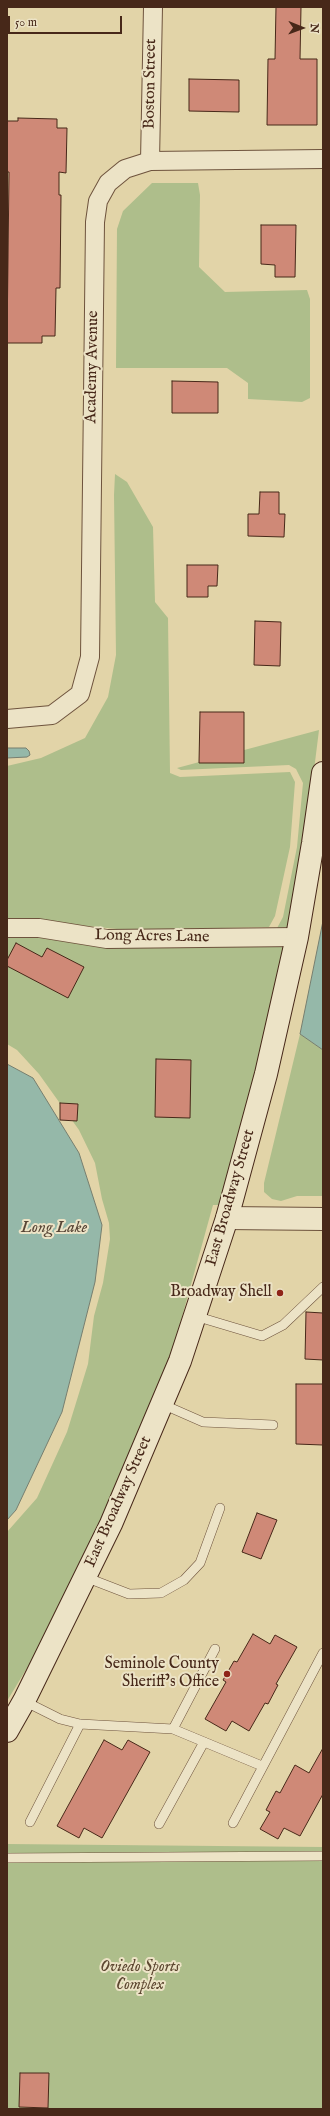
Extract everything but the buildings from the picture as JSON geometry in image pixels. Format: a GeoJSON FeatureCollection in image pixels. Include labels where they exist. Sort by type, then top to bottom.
{"type":"FeatureCollection","features":[{"type":"Feature","properties":{"kind":"main road","name":"East Broadway Street"},"geometry":{"type":"LineString","coordinates":[[7,1731],[24,1701],[111,1524],[180,1361],[195,1316],[227,1218],[266,1074],[297,937],[323,773]]}},
{"type":"Feature","properties":{"kind":"main road"},"geometry":{"type":"LineString","coordinates":[[227,1218],[323,1219]]}},
{"type":"Feature","properties":{"kind":"street","name":"Boston Street"},"geometry":{"type":"LineString","coordinates":[[150,161],[153,7]]}},
{"type":"Feature","properties":{"kind":"street","name":"Academy Avenue"},"geometry":{"type":"LineString","coordinates":[[7,719],[52,715],[80,694],[90,657],[95,222],[98,202],[108,183],[125,169],[150,161],[323,160]]}},
{"type":"Feature","properties":{"kind":"street","name":"Long Acres Lane"},"geometry":{"type":"LineString","coordinates":[[7,928],[39,928],[107,939],[297,937]]}},
{"type":"Feature","properties":{"kind":"lane"},"geometry":{"type":"LineString","coordinates":[[195,1316],[262,1336],[283,1325],[323,1287]]}},
{"type":"Feature","properties":{"kind":"lane"},"geometry":{"type":"LineString","coordinates":[[162,1404],[203,1422],[273,1425]]}},
{"type":"Feature","properties":{"kind":"lane"},"geometry":{"type":"LineString","coordinates":[[85,1577],[129,1594],[161,1593],[184,1580],[200,1563],[220,1508]]}},
{"type":"Feature","properties":{"kind":"lane"},"geometry":{"type":"LineString","coordinates":[[173,1729],[215,1649]]}},
{"type":"Feature","properties":{"kind":"lane"},"geometry":{"type":"LineString","coordinates":[[233,1823],[323,1653]]}},
{"type":"Feature","properties":{"kind":"lane"},"geometry":{"type":"LineString","coordinates":[[24,1701],[60,1719],[80,1724],[173,1729],[262,1766]]}},
{"type":"Feature","properties":{"kind":"lane"},"geometry":{"type":"LineString","coordinates":[[30,1822],[80,1724]]}},
{"type":"Feature","properties":{"kind":"lane"},"geometry":{"type":"LineString","coordinates":[[159,1824],[204,1742]]}},
{"type":"Feature","properties":{"kind":"lane"},"geometry":{"type":"LineString","coordinates":[[7,1858],[323,1856]]}},
{"type":"Feature","properties":{"kind":"green space"},"geometry":{"type":"Polygon","coordinates":[[[152,183],[198,183],[200,195],[199,267],[225,292],[307,290],[310,299],[310,398],[302,402],[248,399],[248,383],[227,368],[116,368],[117,229],[123,211],[152,183]]]}},
{"type":"Feature","properties":{"kind":"green space"},"geometry":{"type":"Polygon","coordinates":[[[115,474],[127,482],[153,527],[155,602],[168,618],[170,773],[180,777],[290,772],[295,782],[290,847],[275,916],[269,927],[127,930],[7,918],[7,766],[41,758],[85,738],[108,697],[116,655],[115,474]]]}},
{"type":"Feature","properties":{"kind":"green space"},"geometry":{"type":"Polygon","coordinates":[[[319,730],[305,842],[289,929],[276,930],[283,917],[297,847],[303,783],[296,769],[289,765],[181,770],[177,768],[319,730]]]}},
{"type":"Feature","properties":{"kind":"green space"},"geometry":{"type":"Polygon","coordinates":[[[7,936],[286,945],[258,1072],[221,1205],[213,1205],[169,1364],[103,1521],[41,1645],[7,1701],[7,1532],[37,1498],[67,1432],[88,1364],[94,1316],[103,1283],[110,1239],[109,1223],[102,1199],[95,1163],[79,1130],[39,1074],[17,1050],[7,1044],[7,936]]]}},
{"type":"Feature","properties":{"kind":"green space"},"geometry":{"type":"Polygon","coordinates":[[[300,1034],[323,1050],[323,1196],[297,1196],[281,1201],[272,1199],[264,1192],[264,1183],[300,1034]]]}},
{"type":"Feature","properties":{"kind":"green space","name":"Oviedo Sports Complex"},"geometry":{"type":"Polygon","coordinates":[[[7,1844],[323,1847],[323,2109],[7,2109],[7,1844]]]}},
{"type":"Feature","properties":{"kind":"water"},"geometry":{"type":"Polygon","coordinates":[[[7,748],[26,748],[30,755],[27,757],[7,758],[7,748]]]}},
{"type":"Feature","properties":{"kind":"water"},"geometry":{"type":"Polygon","coordinates":[[[323,921],[323,1050],[300,1034],[323,921]]]}},
{"type":"Feature","properties":{"kind":"water","name":"Long Lake"},"geometry":{"type":"Polygon","coordinates":[[[7,1064],[33,1078],[79,1153],[102,1225],[95,1282],[62,1412],[16,1510],[7,1520],[7,1064]]]}},
{"type":"Feature","properties":{"kind":"place","name":"Broadway Shell"},"geometry":{"type":"Point","coordinates":[280,1293]}},
{"type":"Feature","properties":{"kind":"place","name":"Seminole County Sheriff's Office"},"geometry":{"type":"Point","coordinates":[227,1674]}}]}
